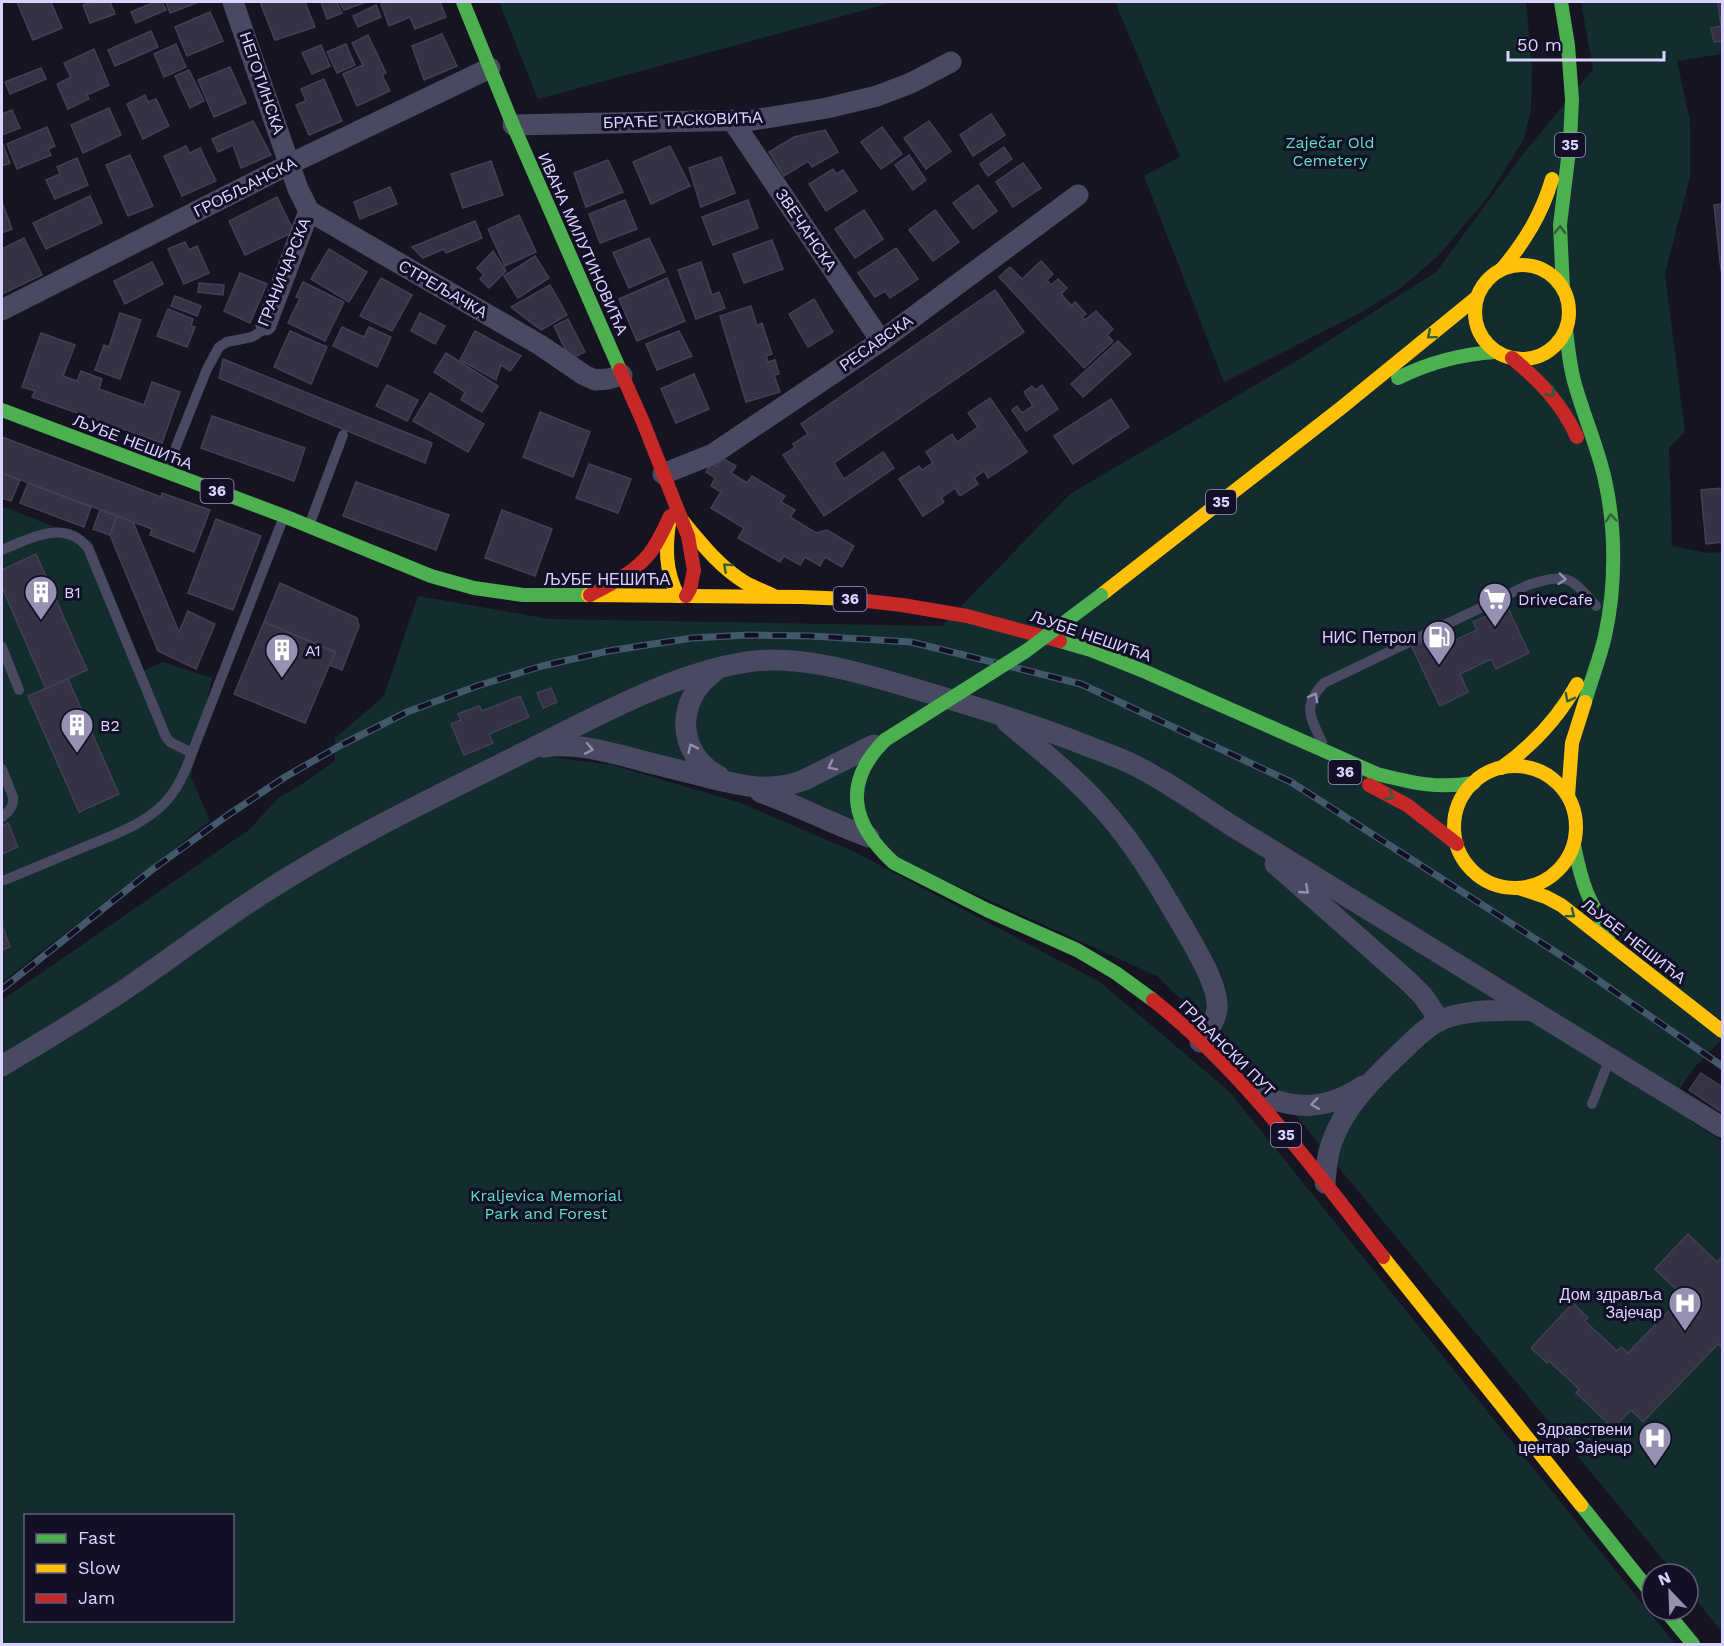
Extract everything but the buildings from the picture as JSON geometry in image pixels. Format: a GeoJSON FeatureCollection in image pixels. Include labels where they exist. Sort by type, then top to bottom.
{"type":"FeatureCollection","features":[{"type":"Feature","properties":{"kind":"main road","name":"ИВАНА МИЛУТИНОВИЋА"},"geometry":{"type":"LineString","coordinates":[[465,2],[513,126],[663,474],[676,518],[688,536],[694,570],[693,580],[682,596],[673,588],[667,566],[666,548],[676,518]]}},
{"type":"Feature","properties":{"kind":"main road","name":"35"},"geometry":{"type":"LineString","coordinates":[[1555,2],[1560,79],[1560,130],[1555,170],[1546,204],[1534,226],[1522,246],[1502,269],[1484,283],[1476,298],[1474,314],[1477,329],[1485,342],[1496,352],[1512,358],[1526,359],[1544,354],[1559,341],[1568,320],[1569,306],[1563,289],[1560,225],[1570,142],[1572,100],[1568,45],[1561,2]]}},
{"type":"Feature","properties":{"kind":"main road"},"geometry":{"type":"LineString","coordinates":[[1502,269],[1518,265],[1535,266],[1554,277],[1563,289]]}},
{"type":"Feature","properties":{"kind":"main road","name":"35"},"geometry":{"type":"LineString","coordinates":[[1341,408],[1476,298]]}},
{"type":"Feature","properties":{"kind":"main road"},"geometry":{"type":"LineString","coordinates":[[1566,329],[1576,388],[1605,479],[1610,507],[1613,558],[1609,611],[1603,643],[1572,743],[1568,796]]}},
{"type":"Feature","properties":{"kind":"main road","name":"35"},"geometry":{"type":"LineString","coordinates":[[1341,408],[1435,361],[1474,353],[1496,352]]}},
{"type":"Feature","properties":{"kind":"main road"},"geometry":{"type":"LineString","coordinates":[[1512,358],[1534,376],[1558,401],[1571,423],[1581,450]]}},
{"type":"Feature","properties":{"kind":"main road","name":"ГРЉАНСКИ ПУТ"},"geometry":{"type":"LineString","coordinates":[[1341,408],[1026,651],[885,740],[870,756],[864,767],[857,790],[858,813],[869,837],[880,851],[894,862],[1102,964],[1150,997],[1248,1089],[1640,1579]]}},
{"type":"Feature","properties":{"kind":"main road","name":"ЉУБЕ НЕШИЋА"},"geometry":{"type":"LineString","coordinates":[[2,410],[284,516],[430,576],[474,588],[523,595],[833,598],[946,612],[1091,650],[1227,709]]}},
{"type":"Feature","properties":{"kind":"main road"},"geometry":{"type":"LineString","coordinates":[[588,596],[633,571],[647,557],[676,518],[732,573],[746,583],[777,597]]}},
{"type":"Feature","properties":{"kind":"main road"},"geometry":{"type":"LineString","coordinates":[[1595,611],[1600,584],[1600,558]]}},
{"type":"Feature","properties":{"kind":"main road"},"geometry":{"type":"LineString","coordinates":[[1501,768],[1538,740],[1568,703],[1586,655]]}},
{"type":"Feature","properties":{"kind":"main road","name":"36"},"geometry":{"type":"LineString","coordinates":[[1227,709],[1377,774],[1414,783],[1454,786],[1474,783]]}},
{"type":"Feature","properties":{"kind":"main road","name":"36"},"geometry":{"type":"LineString","coordinates":[[1227,709],[1407,805],[1457,844]]}},
{"type":"Feature","properties":{"kind":"main road"},"geometry":{"type":"LineString","coordinates":[[1501,768],[1525,767],[1542,772],[1557,783],[1568,796],[1574,810],[1576,824],[1574,845],[1567,860],[1543,882],[1519,888]]}},
{"type":"Feature","properties":{"kind":"main road","name":"36"},"geometry":{"type":"LineString","coordinates":[[1501,768],[1489,772],[1474,783],[1464,795],[1457,809],[1454,829],[1457,844],[1467,864],[1483,879],[1503,887],[1519,888]]}},
{"type":"Feature","properties":{"kind":"main road","name":"ЉУБЕ НЕШИЋА"},"geometry":{"type":"LineString","coordinates":[[1574,845],[1589,903],[1602,922],[1722,1031]]}},
{"type":"Feature","properties":{"kind":"main road","name":"ЉУБЕ НЕШИЋА"},"geometry":{"type":"LineString","coordinates":[[1519,888],[1546,897],[1561,906],[1722,1031]]}},
{"type":"Feature","properties":{"kind":"main road"},"geometry":{"type":"LineString","coordinates":[[1675,1622],[1693,1644]]}},
{"type":"Feature","properties":{"kind":"street","name":"НЕГОТИНСКА"},"geometry":{"type":"LineString","coordinates":[[233,2],[290,164]]}},
{"type":"Feature","properties":{"kind":"street","name":"БРАЋЕ ТАСКОВИЋА"},"geometry":{"type":"LineString","coordinates":[[513,126],[753,120],[816,110],[877,96],[910,83],[951,62]]}},
{"type":"Feature","properties":{"kind":"street","name":"ГРОБЉАНСКА"},"geometry":{"type":"LineString","coordinates":[[2,310],[290,164],[490,68]]}},
{"type":"Feature","properties":{"kind":"street","name":"ЗВЕЧАНСКА"},"geometry":{"type":"LineString","coordinates":[[732,120],[881,341]]}},
{"type":"Feature","properties":{"kind":"street"},"geometry":{"type":"LineString","coordinates":[[290,164],[298,189],[309,211]]}},
{"type":"Feature","properties":{"kind":"street","name":"РЕСАВСКА"},"geometry":{"type":"LineString","coordinates":[[663,474],[713,454],[881,341],[1078,195]]}},
{"type":"Feature","properties":{"kind":"street","name":"СТРЕЉАЧКА"},"geometry":{"type":"LineString","coordinates":[[309,211],[540,345],[584,375],[595,380],[622,375]]}},
{"type":"Feature","properties":{"kind":"street","name":"ГРАНИЧАРСКА"},"geometry":{"type":"LineString","coordinates":[[266,325],[309,211]]}},
{"type":"Feature","properties":{"kind":"street"},"geometry":{"type":"LineString","coordinates":[[2,1066],[102,1005],[259,896],[421,803],[676,681],[748,662],[786,661],[878,679],[997,713],[1129,762],[1722,1127]]}},
{"type":"Feature","properties":{"kind":"street"},"geometry":{"type":"LineString","coordinates":[[719,668],[705,678],[693,693],[687,710],[686,733],[694,753],[704,767],[736,784],[769,788],[792,784],[885,740]]}},
{"type":"Feature","properties":{"kind":"street"},"geometry":{"type":"LineString","coordinates":[[997,713],[1075,779],[1096,801],[1151,872],[1195,947],[1214,991],[1217,1010],[1200,1042]]}},
{"type":"Feature","properties":{"kind":"street"},"geometry":{"type":"LineString","coordinates":[[532,749],[556,745],[570,746],[618,755],[736,784],[777,798],[869,837]]}},
{"type":"Feature","properties":{"kind":"street"},"geometry":{"type":"LineString","coordinates":[[1229,824],[1408,981],[1423,996],[1440,1021]]}},
{"type":"Feature","properties":{"kind":"street"},"geometry":{"type":"LineString","coordinates":[[1325,1183],[1333,1140],[1352,1105],[1369,1083],[1416,1038],[1440,1021],[1457,1016],[1480,1012],[1532,1010]]}},
{"type":"Feature","properties":{"kind":"street"},"geometry":{"type":"LineString","coordinates":[[1248,1089],[1284,1104],[1310,1106],[1340,1099],[1369,1083]]}},
{"type":"Feature","properties":{"kind":"lane","name":"ГРАНИЧАРСКА"},"geometry":{"type":"LineString","coordinates":[[166,472],[207,369],[219,347],[227,342],[252,337],[266,325]]}},
{"type":"Feature","properties":{"kind":"lane"},"geometry":{"type":"LineString","coordinates":[[309,526],[343,435]]}},
{"type":"Feature","properties":{"kind":"lane"},"geometry":{"type":"LineString","coordinates":[[5,880],[144,819],[172,795],[184,773],[284,516]]}},
{"type":"Feature","properties":{"kind":"lane"},"geometry":{"type":"LineString","coordinates":[[2,550],[39,534],[50,532],[68,535],[83,542],[88,548],[166,736],[170,742],[192,753]]}},
{"type":"Feature","properties":{"kind":"lane"},"geometry":{"type":"LineString","coordinates":[[1326,751],[1310,718],[1309,706],[1315,692],[1324,683],[1528,585],[1549,578],[1560,577],[1571,580],[1581,589],[1595,611]]}},
{"type":"Feature","properties":{"kind":"lane"},"geometry":{"type":"LineString","coordinates":[[2,647],[19,690]]}},
{"type":"Feature","properties":{"kind":"lane"},"geometry":{"type":"LineString","coordinates":[[2,769],[14,801],[10,810],[2,817]]}},
{"type":"Feature","properties":{"kind":"lane"},"geometry":{"type":"LineString","coordinates":[[1592,1104],[1610,1058]]}},
{"type":"Feature","properties":{"kind":"green space"},"geometry":{"type":"Polygon","coordinates":[[[499,2],[894,2],[538,99],[499,2]]]}},
{"type":"Feature","properties":{"kind":"green space","name":"Zaječar Old Cemetery"},"geometry":{"type":"Polygon","coordinates":[[[1115,2],[1526,2],[1532,68],[1531,110],[1524,139],[1488,197],[1438,256],[1402,287],[1362,312],[1224,382],[1144,176],[1180,157],[1115,2]]]}},
{"type":"Feature","properties":{"kind":"green space","name":"Kraljevica Memorial Park and Forest"},"geometry":{"type":"Polygon","coordinates":[[[1581,2],[1722,2],[1722,54],[1677,61],[1690,121],[1690,177],[1665,274],[1685,432],[1669,448],[1672,546],[1707,553],[1722,552],[1722,1039],[1693,1069],[1668,1106],[1722,1141],[1722,1632],[1700,1605],[1700,1562],[1665,1562],[1273,1088],[1157,976],[672,758],[542,756],[612,765],[738,802],[855,852],[1100,982],[1229,1091],[1640,1601],[1640,1622],[1657,1622],[1675,1644],[2,1644],[2,1000],[250,829],[278,798],[335,761],[335,738],[384,696],[418,596],[550,619],[942,626],[1070,494],[1303,357],[1436,272],[1520,158],[1593,69],[1581,2]]]}},
{"type":"Feature","properties":{"kind":"green space"},"geometry":{"type":"Polygon","coordinates":[[[2,506],[92,542],[144,670],[163,662],[212,678],[191,777],[210,821],[2,982],[2,506]]]}},
{"type":"Feature","properties":{"kind":"railway"},"geometry":{"type":"LineString","coordinates":[[2,989],[153,869],[228,815],[285,777],[343,744],[407,712],[477,686],[542,666],[608,651],[692,638],[748,635],[811,636],[911,642],[1081,684],[1291,782],[1579,967],[1722,1066]]}},
{"type":"Feature","properties":{"kind":"traffic: fast"},"geometry":{"type":"LineString","coordinates":[[463,2],[513,125],[620,370]]}},
{"type":"Feature","properties":{"kind":"traffic: fast"},"geometry":{"type":"LineString","coordinates":[[1561,2],[1568,45],[1572,100],[1570,142],[1560,225],[1563,289]]}},
{"type":"Feature","properties":{"kind":"traffic: fast"},"geometry":{"type":"LineString","coordinates":[[1566,329],[1574,381],[1605,480],[1613,538],[1613,578],[1609,617],[1585,702]]}},
{"type":"Feature","properties":{"kind":"traffic: fast"},"geometry":{"type":"LineString","coordinates":[[1398,378],[1422,367],[1446,360],[1496,352]]}},
{"type":"Feature","properties":{"kind":"traffic: fast"},"geometry":{"type":"LineString","coordinates":[[2,410],[284,516],[431,576],[474,588],[523,595],[588,595]]}},
{"type":"Feature","properties":{"kind":"traffic: fast"},"geometry":{"type":"LineString","coordinates":[[885,740],[1026,651],[1101,595]]}},
{"type":"Feature","properties":{"kind":"traffic: fast"},"geometry":{"type":"LineString","coordinates":[[1060,641],[1091,650],[1146,672],[1377,774],[1425,784],[1474,783]]}},
{"type":"Feature","properties":{"kind":"traffic: fast"},"geometry":{"type":"LineString","coordinates":[[885,740],[871,756],[862,772],[857,803],[868,833],[894,863],[987,910],[1077,950],[1116,973],[1153,1000]]}},
{"type":"Feature","properties":{"kind":"traffic: fast"},"geometry":{"type":"LineString","coordinates":[[1574,845],[1586,892],[1611,932]]}},
{"type":"Feature","properties":{"kind":"traffic: fast"},"geometry":{"type":"LineString","coordinates":[[1581,1505],[1640,1579]]}},
{"type":"Feature","properties":{"kind":"traffic: fast"},"geometry":{"type":"LineString","coordinates":[[1675,1622],[1693,1644]]}},
{"type":"Feature","properties":{"kind":"traffic: slow"},"geometry":{"type":"LineString","coordinates":[[1502,269],[1532,227],[1552,179]]}},
{"type":"Feature","properties":{"kind":"traffic: slow"},"geometry":{"type":"LineString","coordinates":[[1513,265],[1531,265],[1556,278],[1566,294],[1569,312],[1566,330],[1556,346],[1531,359],[1513,359],[1488,346],[1475,321],[1475,303],[1488,278],[1513,265]]}},
{"type":"Feature","properties":{"kind":"traffic: slow"},"geometry":{"type":"LineString","coordinates":[[1101,595],[1341,408],[1476,298]]}},
{"type":"Feature","properties":{"kind":"traffic: slow"},"geometry":{"type":"LineString","coordinates":[[670,518],[667,538],[668,568],[678,596]]}},
{"type":"Feature","properties":{"kind":"traffic: slow"},"geometry":{"type":"LineString","coordinates":[[681,519],[728,570],[746,583],[772,595]]}},
{"type":"Feature","properties":{"kind":"traffic: slow"},"geometry":{"type":"LineString","coordinates":[[588,595],[849,599]]}},
{"type":"Feature","properties":{"kind":"traffic: slow"},"geometry":{"type":"LineString","coordinates":[[1501,768],[1544,730],[1562,709],[1577,684]]}},
{"type":"Feature","properties":{"kind":"traffic: slow"},"geometry":{"type":"LineString","coordinates":[[1568,796],[1572,743],[1585,702]]}},
{"type":"Feature","properties":{"kind":"traffic: slow"},"geometry":{"type":"LineString","coordinates":[[1515,766],[1538,771],[1549,776],[1558,784],[1566,793],[1571,804],[1576,827],[1571,850],[1566,861],[1558,870],[1549,878],[1538,883],[1515,888],[1492,883],[1481,878],[1472,870],[1464,861],[1459,850],[1454,827],[1459,804],[1464,793],[1472,784],[1481,776],[1492,771],[1515,766]]}},
{"type":"Feature","properties":{"kind":"traffic: slow"},"geometry":{"type":"LineString","coordinates":[[1519,888],[1561,905],[1722,1031]]}},
{"type":"Feature","properties":{"kind":"traffic: slow"},"geometry":{"type":"LineString","coordinates":[[1383,1257],[1581,1505]]}},
{"type":"Feature","properties":{"kind":"traffic: jam"},"geometry":{"type":"LineString","coordinates":[[1512,358],[1549,394],[1577,437]]}},
{"type":"Feature","properties":{"kind":"traffic: jam"},"geometry":{"type":"LineString","coordinates":[[620,370],[688,536],[694,570],[686,596]]}},
{"type":"Feature","properties":{"kind":"traffic: jam"},"geometry":{"type":"LineString","coordinates":[[590,595],[622,578],[643,561],[661,536],[670,516]]}},
{"type":"Feature","properties":{"kind":"traffic: jam"},"geometry":{"type":"LineString","coordinates":[[849,599],[967,616],[1060,641]]}},
{"type":"Feature","properties":{"kind":"traffic: jam"},"geometry":{"type":"LineString","coordinates":[[1369,785],[1407,805],[1457,844]]}},
{"type":"Feature","properties":{"kind":"traffic: jam"},"geometry":{"type":"LineString","coordinates":[[1153,1000],[1186,1028],[1247,1089],[1303,1155],[1383,1257]]}},
{"type":"Feature","properties":{"kind":"place","name":"B1"},"geometry":{"type":"Point","coordinates":[41,621]}},
{"type":"Feature","properties":{"kind":"place","name":"DriveCafe"},"geometry":{"type":"Point","coordinates":[1495,628]}},
{"type":"Feature","properties":{"kind":"place","name":"НИС Петрол"},"geometry":{"type":"Point","coordinates":[1439,666]}},
{"type":"Feature","properties":{"kind":"place","name":"A1"},"geometry":{"type":"Point","coordinates":[282,679]}},
{"type":"Feature","properties":{"kind":"place","name":"B2"},"geometry":{"type":"Point","coordinates":[77,754]}},
{"type":"Feature","properties":{"kind":"place","name":"Дом здравља Зајечар"},"geometry":{"type":"Point","coordinates":[1685,1332]}},
{"type":"Feature","properties":{"kind":"place","name":"Здравствени центар Зајечар"},"geometry":{"type":"Point","coordinates":[1655,1467]}}]}
